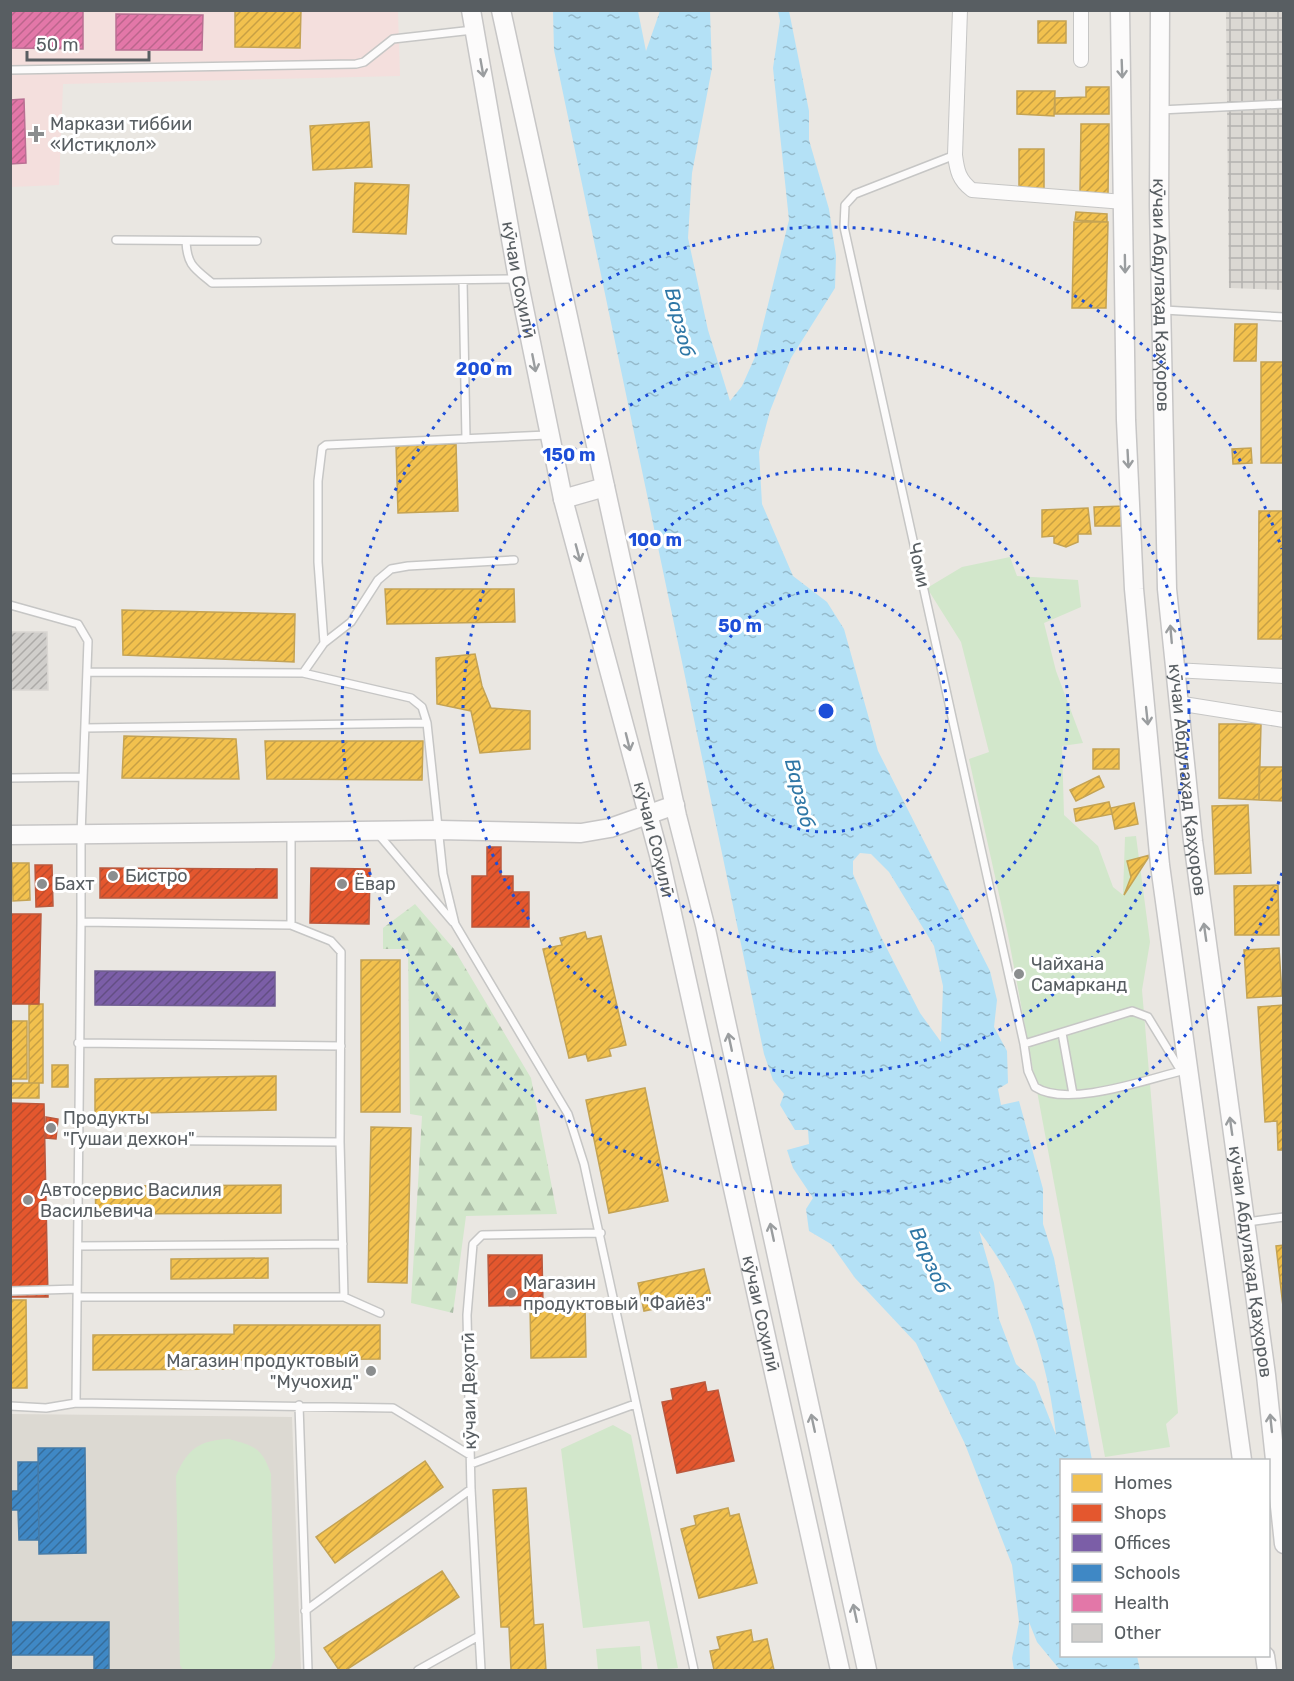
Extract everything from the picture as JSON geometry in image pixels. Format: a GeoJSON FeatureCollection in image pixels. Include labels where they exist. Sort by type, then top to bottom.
{"type":"FeatureCollection","features":[{"type":"Feature","properties":{"kind":"main road","name":"кӯчаи Соҳилӣ"},"geometry":{"type":"LineString","coordinates":[[471,10],[518,279],[563,499],[659,855],[840,1671]]}},
{"type":"Feature","properties":{"kind":"main road"},"geometry":{"type":"LineString","coordinates":[[501,10],[675,805],[705,925],[867,1671]]}},
{"type":"Feature","properties":{"kind":"main road","name":"кӯчаи Абдулаҳад Қаҳҳоров"},"geometry":{"type":"LineString","coordinates":[[1120,10],[1126,420],[1140,652],[1172,955],[1242,1459]]}},
{"type":"Feature","properties":{"kind":"main road","name":"кӯчаи Абдулаҳад Қаҳҳоров"},"geometry":{"type":"LineString","coordinates":[[1160,10],[1161,310],[1167,589],[1177,703],[1279,1462],[1284,1544]]}},
{"type":"Feature","properties":{"kind":"main road"},"geometry":{"type":"LineString","coordinates":[[563,499],[605,487]]}},
{"type":"Feature","properties":{"kind":"main road"},"geometry":{"type":"LineString","coordinates":[[10,835],[439,830],[580,833],[610,828],[675,805]]}},
{"type":"Feature","properties":{"kind":"street"},"geometry":{"type":"LineString","coordinates":[[960,10],[955,155],[957,170],[962,182],[972,190],[1124,202]]}},
{"type":"Feature","properties":{"kind":"street"},"geometry":{"type":"LineString","coordinates":[[1081,10],[1082,60]]}},
{"type":"Feature","properties":{"kind":"street"},"geometry":{"type":"LineString","coordinates":[[1174,670],[1284,676]]}},
{"type":"Feature","properties":{"kind":"street"},"geometry":{"type":"LineString","coordinates":[[1177,703],[1284,720]]}},
{"type":"Feature","properties":{"kind":"lane"},"geometry":{"type":"LineString","coordinates":[[10,70],[356,64],[364,62],[393,39],[475,30]]}},
{"type":"Feature","properties":{"kind":"lane"},"geometry":{"type":"LineString","coordinates":[[1160,110],[1284,104]]}},
{"type":"Feature","properties":{"kind":"lane","name":"Чоми"},"geometry":{"type":"LineString","coordinates":[[955,155],[855,194],[845,205],[844,227],[1024,1044],[1028,1071],[1035,1087],[1052,1094],[1073,1094]]}},
{"type":"Feature","properties":{"kind":"lane"},"geometry":{"type":"LineString","coordinates":[[116,240],[257,241]]}},
{"type":"Feature","properties":{"kind":"lane"},"geometry":{"type":"LineString","coordinates":[[186,241],[187,256],[192,267],[212,283],[518,279]]}},
{"type":"Feature","properties":{"kind":"lane"},"geometry":{"type":"LineString","coordinates":[[463,281],[466,439]]}},
{"type":"Feature","properties":{"kind":"lane"},"geometry":{"type":"LineString","coordinates":[[1161,310],[1284,317]]}},
{"type":"Feature","properties":{"kind":"lane"},"geometry":{"type":"LineString","coordinates":[[324,643],[318,562],[318,481],[322,448],[326,445],[549,435]]}},
{"type":"Feature","properties":{"kind":"lane"},"geometry":{"type":"LineString","coordinates":[[303,673],[324,643],[351,622],[378,580],[391,569],[514,560]]}},
{"type":"Feature","properties":{"kind":"lane"},"geometry":{"type":"LineString","coordinates":[[10,605],[78,624],[88,641],[81,835],[76,1403]]}},
{"type":"Feature","properties":{"kind":"lane"},"geometry":{"type":"LineString","coordinates":[[87,672],[303,673],[411,698],[422,707],[427,723],[447,894],[455,924]]}},
{"type":"Feature","properties":{"kind":"lane"},"geometry":{"type":"LineString","coordinates":[[85,728],[427,723]]}},
{"type":"Feature","properties":{"kind":"lane"},"geometry":{"type":"LineString","coordinates":[[10,778],[83,777]]}},
{"type":"Feature","properties":{"kind":"lane"},"geometry":{"type":"LineString","coordinates":[[376,832],[455,924],[568,1114],[602,1233],[635,1404],[694,1671]]}},
{"type":"Feature","properties":{"kind":"lane"},"geometry":{"type":"LineString","coordinates":[[291,833],[291,925]]}},
{"type":"Feature","properties":{"kind":"lane"},"geometry":{"type":"LineString","coordinates":[[81,922],[291,925],[331,941],[341,951],[340,1142],[344,1297]]}},
{"type":"Feature","properties":{"kind":"lane"},"geometry":{"type":"LineString","coordinates":[[1024,1044],[1110,1017],[1139,1012],[1148,1017],[1158,1030],[1180,1071],[1116,1088],[1073,1094],[1062,1033]]}},
{"type":"Feature","properties":{"kind":"lane"},"geometry":{"type":"LineString","coordinates":[[78,1043],[341,1046]]}},
{"type":"Feature","properties":{"kind":"lane"},"geometry":{"type":"LineString","coordinates":[[80,1140],[340,1142]]}},
{"type":"Feature","properties":{"kind":"lane"},"geometry":{"type":"LineString","coordinates":[[1245,1222],[1284,1217]]}},
{"type":"Feature","properties":{"kind":"lane","name":"кӯчаи Деҳотӣ"},"geometry":{"type":"LineString","coordinates":[[481,1671],[471,1489],[467,1314],[473,1244],[482,1234],[602,1233]]}},
{"type":"Feature","properties":{"kind":"lane"},"geometry":{"type":"LineString","coordinates":[[78,1245],[343,1244]]}},
{"type":"Feature","properties":{"kind":"lane"},"geometry":{"type":"LineString","coordinates":[[10,1291],[344,1297],[380,1313]]}},
{"type":"Feature","properties":{"kind":"lane"},"geometry":{"type":"LineString","coordinates":[[10,1406],[46,1408],[76,1403],[393,1408],[470,1455]]}},
{"type":"Feature","properties":{"kind":"lane"},"geometry":{"type":"LineString","coordinates":[[471,1464],[635,1404]]}},
{"type":"Feature","properties":{"kind":"lane"},"geometry":{"type":"LineString","coordinates":[[299,1405],[308,1671]]}},
{"type":"Feature","properties":{"kind":"lane"},"geometry":{"type":"LineString","coordinates":[[305,1611],[471,1489]]}},
{"type":"Feature","properties":{"kind":"lane"},"geometry":{"type":"LineString","coordinates":[[418,1671],[479,1636]]}},
{"type":"Feature","properties":{"kind":"shaded area","name":"Маркази тиббии «Истиқлол»"},"geometry":{"type":"Polygon","coordinates":[[[10,11],[398,11],[400,76],[63,84],[59,185],[11,187],[10,11]]]}},
{"type":"Feature","properties":{"kind":"shaded area"},"geometry":{"type":"Polygon","coordinates":[[[1226,11],[1283,11],[1283,290],[1229,288],[1226,11]]]}},
{"type":"Feature","properties":{"kind":"shaded area"},"geometry":{"type":"Polygon","coordinates":[[[11,1414],[292,1417],[301,1670],[11,1670],[11,1414]]]}},
{"type":"Feature","properties":{"kind":"green space"},"geometry":{"type":"Polygon","coordinates":[[[1010,557],[1017,576],[1078,580],[1081,607],[1044,623],[1056,671],[1083,743],[1062,746],[1064,815],[1098,846],[1113,887],[1123,895],[1125,837],[1136,836],[1150,942],[1142,990],[1178,1413],[1166,1424],[1170,1447],[1105,1457],[1008,935],[969,759],[989,752],[961,642],[927,588],[962,567],[1010,557]]]}},
{"type":"Feature","properties":{"kind":"green space"},"geometry":{"type":"Polygon","coordinates":[[[415,904],[454,949],[531,1078],[557,1214],[466,1216],[453,1313],[411,1303],[422,1116],[410,1114],[408,949],[383,949],[383,928],[415,904]]]}},
{"type":"Feature","properties":{"kind":"green space"},"geometry":{"type":"Polygon","coordinates":[[[613,1425],[631,1435],[678,1668],[658,1670],[649,1621],[583,1628],[561,1449],[613,1425]]]}},
{"type":"Feature","properties":{"kind":"green space"},"geometry":{"type":"Polygon","coordinates":[[[229,1439],[251,1446],[261,1453],[271,1474],[275,1658],[270,1670],[183,1670],[180,1665],[176,1476],[185,1459],[196,1448],[210,1441],[229,1439]]]}},
{"type":"Feature","properties":{"kind":"green space"},"geometry":{"type":"Polygon","coordinates":[[[640,1646],[642,1670],[598,1670],[596,1649],[640,1646]]]}},
{"type":"Feature","properties":{"kind":"water","name":"Варзоб"},"geometry":{"type":"Polygon","coordinates":[[[553,11],[638,11],[646,51],[660,11],[710,11],[712,68],[692,173],[688,238],[708,330],[730,401],[742,386],[755,357],[789,220],[773,68],[780,21],[778,11],[789,11],[809,111],[809,140],[829,209],[836,256],[835,288],[791,358],[770,411],[759,452],[762,504],[793,576],[827,602],[844,629],[878,751],[990,971],[997,1000],[994,1027],[1007,1051],[1008,1083],[998,1089],[1001,1105],[1019,1101],[1043,1189],[1043,1224],[1054,1258],[1092,1459],[1060,1459],[1060,1657],[1137,1657],[1140,1670],[1060,1670],[1037,1642],[1029,1622],[1030,1670],[1014,1670],[1012,1658],[1019,1622],[1012,1565],[965,1444],[916,1343],[855,1278],[831,1244],[809,1231],[806,1209],[813,1198],[793,1168],[787,1150],[809,1144],[808,1130],[795,1130],[780,1105],[784,1094],[773,1080],[764,1054],[554,50],[553,11]],[[860,853],[853,861],[853,874],[880,935],[920,1013],[941,1042],[943,986],[934,946],[889,872],[871,854],[860,853]],[[979,1231],[994,1283],[999,1319],[1016,1364],[1035,1382],[1056,1435],[1041,1354],[1022,1303],[995,1254],[979,1231]]]}},
{"type":"Feature","properties":{"kind":"building: Homes"},"geometry":{"type":"Polygon","coordinates":[[[235,10],[301,10],[300,48],[235,47],[235,10]]]}},
{"type":"Feature","properties":{"kind":"building: Homes"},"geometry":{"type":"Polygon","coordinates":[[[1038,21],[1066,21],[1066,43],[1038,43],[1038,21]]]}},
{"type":"Feature","properties":{"kind":"building: Homes"},"geometry":{"type":"Polygon","coordinates":[[[1086,87],[1109,87],[1109,114],[1055,114],[1055,98],[1086,97],[1086,87]]]}},
{"type":"Feature","properties":{"kind":"building: Homes"},"geometry":{"type":"Polygon","coordinates":[[[1017,91],[1055,91],[1054,116],[1017,114],[1017,91]]]}},
{"type":"Feature","properties":{"kind":"building: Homes"},"geometry":{"type":"Polygon","coordinates":[[[369,122],[372,167],[313,170],[310,126],[369,122]]]}},
{"type":"Feature","properties":{"kind":"building: Homes"},"geometry":{"type":"Polygon","coordinates":[[[1081,124],[1109,124],[1108,195],[1080,194],[1081,124]]]}},
{"type":"Feature","properties":{"kind":"building: Homes"},"geometry":{"type":"Polygon","coordinates":[[[1019,149],[1044,149],[1044,190],[1019,190],[1019,149]]]}},
{"type":"Feature","properties":{"kind":"building: Homes"},"geometry":{"type":"Polygon","coordinates":[[[355,183],[409,185],[406,234],[353,232],[355,183]]]}},
{"type":"Feature","properties":{"kind":"building: Homes"},"geometry":{"type":"Polygon","coordinates":[[[1076,212],[1107,214],[1107,222],[1075,220],[1076,212]]]}},
{"type":"Feature","properties":{"kind":"building: Homes"},"geometry":{"type":"Polygon","coordinates":[[[1074,222],[1108,222],[1106,308],[1072,308],[1074,222]]]}},
{"type":"Feature","properties":{"kind":"building: Homes"},"geometry":{"type":"Polygon","coordinates":[[[1235,324],[1257,324],[1256,361],[1234,361],[1235,324]]]}},
{"type":"Feature","properties":{"kind":"building: Homes"},"geometry":{"type":"Polygon","coordinates":[[[1261,362],[1284,362],[1284,463],[1261,463],[1261,362]]]}},
{"type":"Feature","properties":{"kind":"building: Homes"},"geometry":{"type":"Polygon","coordinates":[[[456,444],[458,511],[398,513],[396,446],[456,444]]]}},
{"type":"Feature","properties":{"kind":"building: Homes"},"geometry":{"type":"Polygon","coordinates":[[[1251,448],[1252,463],[1233,464],[1232,449],[1251,448]]]}},
{"type":"Feature","properties":{"kind":"building: Homes"},"geometry":{"type":"Polygon","coordinates":[[[1126,506],[1127,526],[1095,526],[1094,507],[1126,506]]]}},
{"type":"Feature","properties":{"kind":"building: Homes"},"geometry":{"type":"Polygon","coordinates":[[[1088,508],[1091,534],[1078,534],[1078,542],[1066,547],[1054,543],[1054,536],[1042,537],[1042,510],[1088,508]]]}},
{"type":"Feature","properties":{"kind":"building: Homes"},"geometry":{"type":"Polygon","coordinates":[[[1259,511],[1284,511],[1284,639],[1258,639],[1259,511]]]}},
{"type":"Feature","properties":{"kind":"building: Homes"},"geometry":{"type":"Polygon","coordinates":[[[385,589],[514,589],[515,622],[387,624],[385,589]]]}},
{"type":"Feature","properties":{"kind":"building: Homes"},"geometry":{"type":"Polygon","coordinates":[[[122,610],[295,614],[294,662],[123,655],[122,610]]]}},
{"type":"Feature","properties":{"kind":"building: Homes"},"geometry":{"type":"Polygon","coordinates":[[[475,654],[482,686],[491,708],[530,711],[530,749],[480,753],[471,711],[437,704],[436,658],[475,654]]]}},
{"type":"Feature","properties":{"kind":"building: Homes"},"geometry":{"type":"Polygon","coordinates":[[[1219,724],[1261,724],[1259,800],[1219,798],[1219,724]]]}},
{"type":"Feature","properties":{"kind":"building: Homes"},"geometry":{"type":"Polygon","coordinates":[[[124,736],[236,739],[239,779],[122,778],[124,736]]]}},
{"type":"Feature","properties":{"kind":"building: Homes"},"geometry":{"type":"Polygon","coordinates":[[[265,741],[423,741],[422,780],[267,779],[265,741]]]}},
{"type":"Feature","properties":{"kind":"building: Homes"},"geometry":{"type":"Polygon","coordinates":[[[1093,749],[1119,749],[1119,769],[1093,769],[1093,749]]]}},
{"type":"Feature","properties":{"kind":"building: Homes"},"geometry":{"type":"Polygon","coordinates":[[[1259,767],[1284,767],[1284,801],[1259,800],[1259,767]]]}},
{"type":"Feature","properties":{"kind":"building: Homes"},"geometry":{"type":"Polygon","coordinates":[[[1099,776],[1104,787],[1076,801],[1070,790],[1099,776]]]}},
{"type":"Feature","properties":{"kind":"building: Homes"},"geometry":{"type":"Polygon","coordinates":[[[1109,802],[1112,814],[1076,821],[1074,809],[1109,802]]]}},
{"type":"Feature","properties":{"kind":"building: Homes"},"geometry":{"type":"Polygon","coordinates":[[[1134,803],[1138,824],[1115,829],[1111,808],[1134,803]]]}},
{"type":"Feature","properties":{"kind":"building: Homes"},"geometry":{"type":"Polygon","coordinates":[[[1248,805],[1251,873],[1215,874],[1212,806],[1248,805]]]}},
{"type":"Feature","properties":{"kind":"building: Homes"},"geometry":{"type":"Polygon","coordinates":[[[1150,855],[1124,895],[1131,877],[1127,861],[1150,855]]]}},
{"type":"Feature","properties":{"kind":"building: Homes"},"geometry":{"type":"Polygon","coordinates":[[[12,863],[29,863],[30,900],[13,901],[12,863]]]}},
{"type":"Feature","properties":{"kind":"building: Homes"},"geometry":{"type":"Polygon","coordinates":[[[1278,885],[1279,935],[1235,935],[1234,886],[1278,885]]]}},
{"type":"Feature","properties":{"kind":"building: Homes"},"geometry":{"type":"Polygon","coordinates":[[[585,932],[587,939],[601,936],[626,1045],[609,1049],[611,1056],[588,1061],[586,1054],[569,1058],[543,949],[562,945],[560,938],[585,932]]]}},
{"type":"Feature","properties":{"kind":"building: Homes"},"geometry":{"type":"Polygon","coordinates":[[[1279,948],[1282,996],[1247,998],[1244,950],[1279,948]]]}},
{"type":"Feature","properties":{"kind":"building: Homes"},"geometry":{"type":"Polygon","coordinates":[[[361,960],[400,960],[400,1112],[361,1112],[361,960]]]}},
{"type":"Feature","properties":{"kind":"building: Homes"},"geometry":{"type":"Polygon","coordinates":[[[29,1004],[43,1004],[43,1083],[29,1083],[29,1004]]]}},
{"type":"Feature","properties":{"kind":"building: Homes"},"geometry":{"type":"Polygon","coordinates":[[[1284,1005],[1284,1150],[1278,1150],[1277,1121],[1265,1122],[1258,1007],[1284,1005]]]}},
{"type":"Feature","properties":{"kind":"building: Homes"},"geometry":{"type":"Polygon","coordinates":[[[10,1021],[27,1021],[27,1079],[10,1079],[10,1021]]]}},
{"type":"Feature","properties":{"kind":"building: Homes"},"geometry":{"type":"Polygon","coordinates":[[[52,1065],[68,1065],[68,1087],[52,1087],[52,1065]]]}},
{"type":"Feature","properties":{"kind":"building: Homes"},"geometry":{"type":"Polygon","coordinates":[[[276,1076],[276,1110],[95,1114],[95,1079],[276,1076]]]}},
{"type":"Feature","properties":{"kind":"building: Homes"},"geometry":{"type":"Polygon","coordinates":[[[10,1083],[39,1083],[39,1098],[10,1098],[10,1083]]]}},
{"type":"Feature","properties":{"kind":"building: Homes"},"geometry":{"type":"Polygon","coordinates":[[[645,1088],[668,1201],[609,1213],[586,1100],[645,1088]]]}},
{"type":"Feature","properties":{"kind":"building: Homes"},"geometry":{"type":"Polygon","coordinates":[[[22,1108],[41,1108],[42,1280],[23,1280],[22,1108]]]}},
{"type":"Feature","properties":{"kind":"building: Homes"},"geometry":{"type":"Polygon","coordinates":[[[371,1127],[411,1128],[407,1283],[368,1282],[371,1127]]]}},
{"type":"Feature","properties":{"kind":"building: Homes"},"geometry":{"type":"Polygon","coordinates":[[[281,1185],[281,1213],[96,1214],[95,1186],[281,1185]]]}},
{"type":"Feature","properties":{"kind":"building: Homes"},"geometry":{"type":"Polygon","coordinates":[[[1284,1245],[1284,1315],[1276,1246],[1284,1245]]]}},
{"type":"Feature","properties":{"kind":"building: Homes"},"geometry":{"type":"Polygon","coordinates":[[[268,1258],[268,1278],[171,1279],[171,1259],[268,1258]]]}},
{"type":"Feature","properties":{"kind":"building: Homes"},"geometry":{"type":"Polygon","coordinates":[[[704,1269],[711,1297],[644,1311],[638,1283],[704,1269]]]}},
{"type":"Feature","properties":{"kind":"building: Homes"},"geometry":{"type":"Polygon","coordinates":[[[10,1300],[26,1300],[27,1388],[10,1388],[10,1300]]]}},
{"type":"Feature","properties":{"kind":"building: Homes"},"geometry":{"type":"Polygon","coordinates":[[[530,1305],[585,1305],[586,1357],[531,1358],[530,1305]]]}},
{"type":"Feature","properties":{"kind":"building: Homes"},"geometry":{"type":"Polygon","coordinates":[[[234,1325],[380,1325],[380,1359],[236,1360],[236,1369],[93,1370],[93,1335],[234,1334],[234,1325]]]}},
{"type":"Feature","properties":{"kind":"building: Homes"},"geometry":{"type":"Polygon","coordinates":[[[425,1461],[443,1487],[335,1563],[316,1537],[425,1461]]]}},
{"type":"Feature","properties":{"kind":"building: Homes"},"geometry":{"type":"Polygon","coordinates":[[[526,1488],[534,1625],[543,1624],[546,1670],[511,1670],[509,1627],[501,1627],[493,1490],[526,1488]]]}},
{"type":"Feature","properties":{"kind":"building: Homes"},"geometry":{"type":"Polygon","coordinates":[[[728,1508],[730,1516],[739,1514],[757,1583],[699,1598],[681,1529],[696,1525],[694,1516],[728,1508]]]}},
{"type":"Feature","properties":{"kind":"building: Homes"},"geometry":{"type":"Polygon","coordinates":[[[442,1571],[459,1597],[346,1670],[339,1670],[324,1648],[442,1571]]]}},
{"type":"Feature","properties":{"kind":"building: Homes"},"geometry":{"type":"Polygon","coordinates":[[[751,1630],[753,1642],[767,1639],[774,1670],[714,1670],[710,1651],[720,1649],[717,1637],[751,1630]]]}},
{"type":"Feature","properties":{"kind":"building: Shops"},"geometry":{"type":"Polygon","coordinates":[[[487,847],[501,847],[501,876],[513,876],[513,892],[529,892],[529,927],[472,927],[472,876],[487,876],[487,847]]]}},
{"type":"Feature","properties":{"kind":"building: Shops"},"geometry":{"type":"Polygon","coordinates":[[[35,865],[52,865],[53,906],[36,907],[35,865]]]}},
{"type":"Feature","properties":{"kind":"building: Shops"},"geometry":{"type":"Polygon","coordinates":[[[100,868],[277,869],[277,898],[100,898],[100,868]]]}},
{"type":"Feature","properties":{"kind":"building: Shops"},"geometry":{"type":"Polygon","coordinates":[[[311,868],[370,869],[369,924],[310,923],[311,868]]]}},
{"type":"Feature","properties":{"kind":"building: Shops"},"geometry":{"type":"Polygon","coordinates":[[[10,914],[41,914],[39,1004],[10,1004],[10,914]]]}},
{"type":"Feature","properties":{"kind":"building: Shops","name":"Автосервис Василия Васильевича"},"geometry":{"type":"Polygon","coordinates":[[[10,1103],[44,1104],[48,1297],[10,1297],[10,1103]]]}},
{"type":"Feature","properties":{"kind":"building: Shops","name":"Продукты \"Гушаи дехкон\""},"geometry":{"type":"Polygon","coordinates":[[[46,1117],[58,1119],[56,1139],[46,1138],[46,1117]]]}},
{"type":"Feature","properties":{"kind":"building: Shops"},"geometry":{"type":"Polygon","coordinates":[[[488,1255],[542,1255],[543,1305],[489,1306],[488,1255]]]}},
{"type":"Feature","properties":{"kind":"building: Shops"},"geometry":{"type":"Polygon","coordinates":[[[705,1382],[707,1392],[718,1390],[734,1461],[677,1473],[662,1402],[673,1400],[671,1389],[705,1382]]]}},
{"type":"Feature","properties":{"kind":"building: Offices"},"geometry":{"type":"Polygon","coordinates":[[[95,971],[275,972],[275,1006],[95,1005],[95,971]]]}},
{"type":"Feature","properties":{"kind":"building: Schools"},"geometry":{"type":"Polygon","coordinates":[[[38,1448],[85,1448],[86,1553],[39,1554],[38,1448]]]}},
{"type":"Feature","properties":{"kind":"building: Schools"},"geometry":{"type":"Polygon","coordinates":[[[18,1462],[38,1462],[39,1540],[19,1540],[18,1510],[10,1510],[10,1491],[18,1491],[18,1462]]]}},
{"type":"Feature","properties":{"kind":"building: Schools"},"geometry":{"type":"Polygon","coordinates":[[[10,1622],[109,1622],[109,1670],[94,1670],[94,1655],[10,1655],[10,1622]]]}},
{"type":"Feature","properties":{"kind":"building: Health"},"geometry":{"type":"Polygon","coordinates":[[[10,10],[83,10],[83,49],[10,48],[10,10]]]}},
{"type":"Feature","properties":{"kind":"building: Health"},"geometry":{"type":"Polygon","coordinates":[[[116,14],[203,15],[202,50],[116,50],[116,14]]]}},
{"type":"Feature","properties":{"kind":"building: Health"},"geometry":{"type":"Polygon","coordinates":[[[24,99],[26,163],[10,164],[10,100],[24,99]]]}},
{"type":"Feature","properties":{"kind":"building: Other"},"geometry":{"type":"Polygon","coordinates":[[[10,632],[47,632],[48,690],[10,690],[10,632]]]}},
{"type":"Feature","properties":{"kind":"place","name":"Маркази тиббии «Истиқлол»"},"geometry":{"type":"Point","coordinates":[36,134]}},
{"type":"Feature","properties":{"kind":"place","name":"Бистро"},"geometry":{"type":"Point","coordinates":[113,876]}},
{"type":"Feature","properties":{"kind":"place","name":"Бахт"},"geometry":{"type":"Point","coordinates":[42,884]}},
{"type":"Feature","properties":{"kind":"place","name":"Ёвар"},"geometry":{"type":"Point","coordinates":[342,884]}},
{"type":"Feature","properties":{"kind":"place","name":"Чайхана Самарканд"},"geometry":{"type":"Point","coordinates":[1019,974]}},
{"type":"Feature","properties":{"kind":"place","name":"Продукты \"Гушаи дехкон\""},"geometry":{"type":"Point","coordinates":[51,1128]}},
{"type":"Feature","properties":{"kind":"place","name":"Автосервис Василия Васильевича"},"geometry":{"type":"Point","coordinates":[28,1200]}},
{"type":"Feature","properties":{"kind":"place","name":"Магазин продуктовый \"Файёз\""},"geometry":{"type":"Point","coordinates":[511,1293]}},
{"type":"Feature","properties":{"kind":"place","name":"Магазин продуктовый \"Мучохид\""},"geometry":{"type":"Point","coordinates":[371,1371]}}]}
